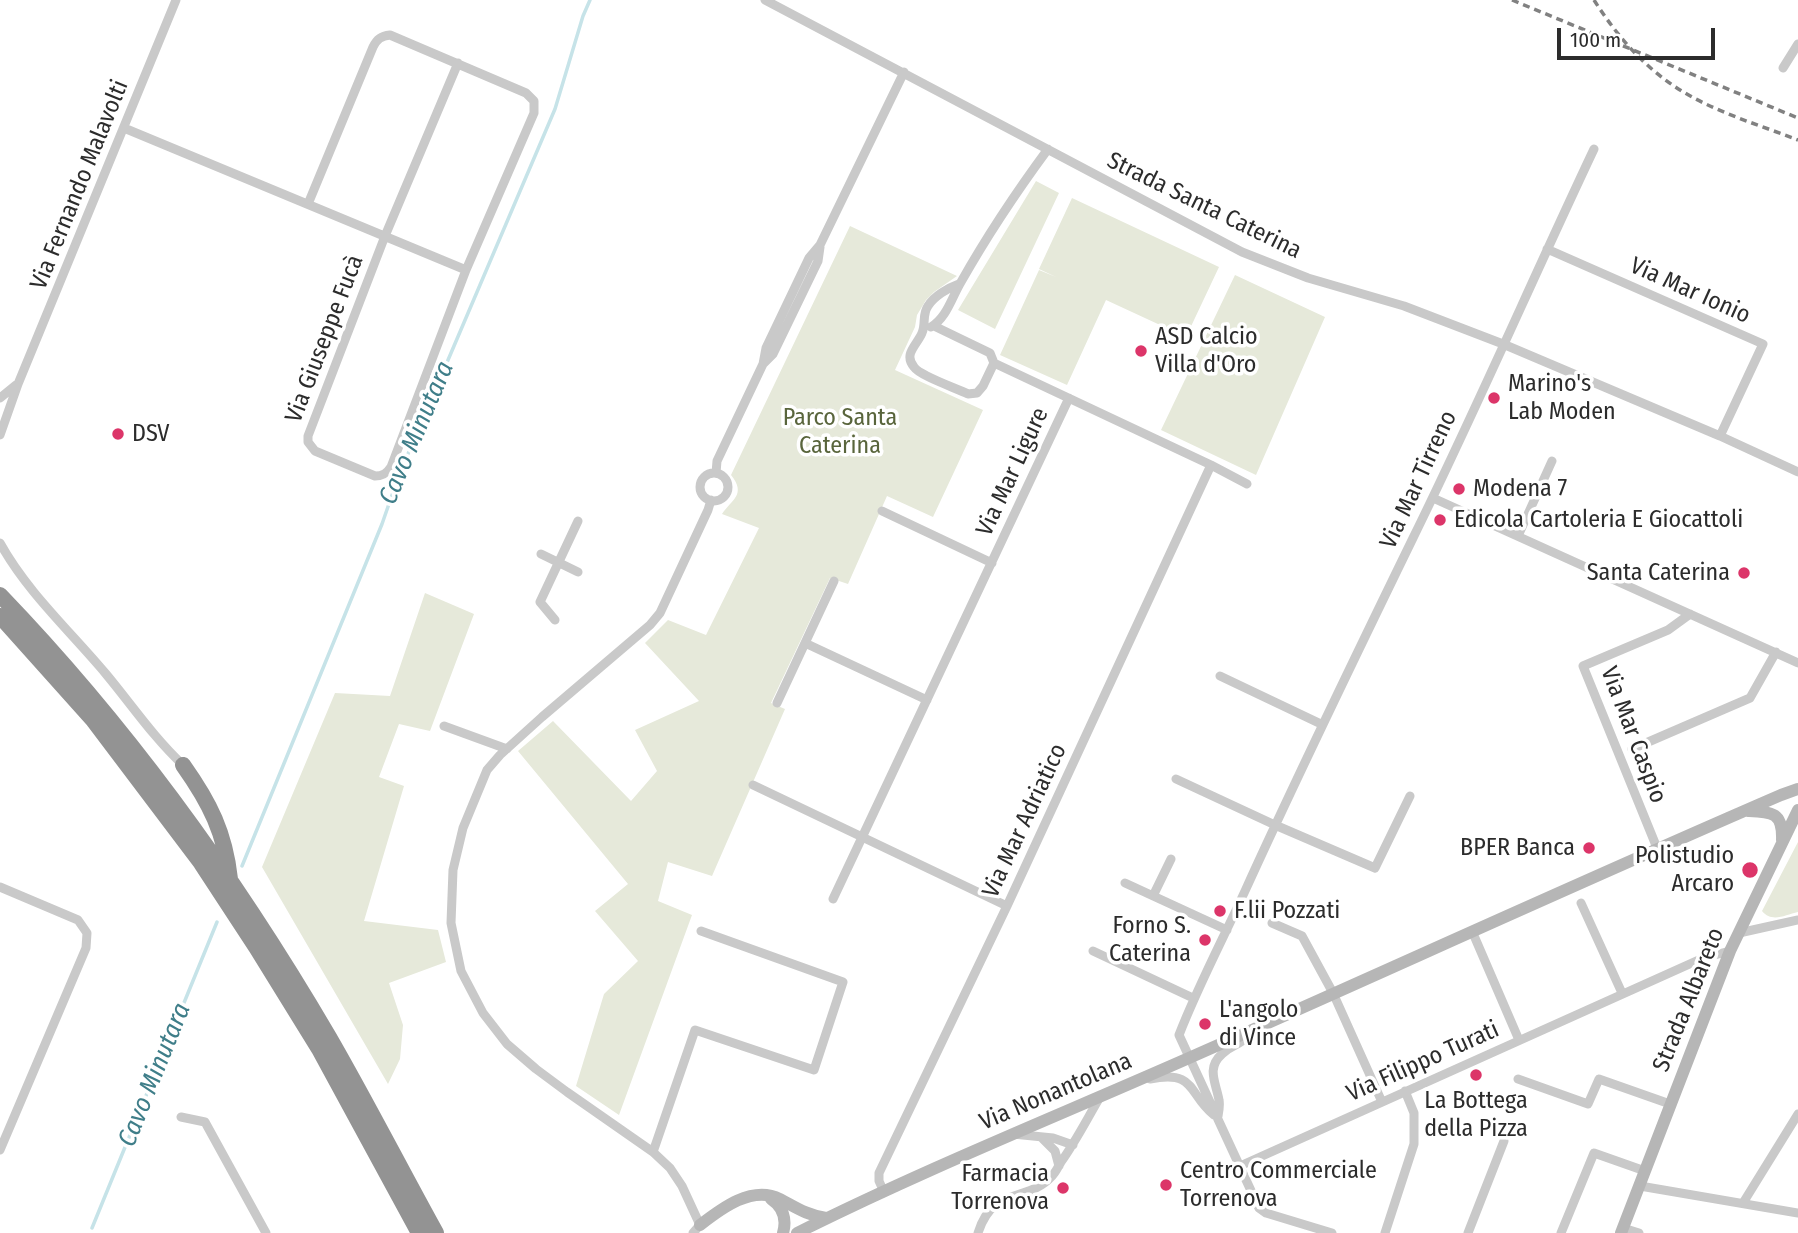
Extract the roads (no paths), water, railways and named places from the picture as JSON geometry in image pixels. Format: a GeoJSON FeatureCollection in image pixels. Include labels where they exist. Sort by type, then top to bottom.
{"type":"FeatureCollection","features":[{"type":"Feature","properties":{"kind":"highway"},"geometry":{"type":"LineString","coordinates":[[0,595],[103,709],[195,829],[329,1037],[436,1233]]}},
{"type":"Feature","properties":{"kind":"highway"},"geometry":{"type":"LineString","coordinates":[[1,618],[93,720],[201,863],[319,1049],[419,1233]]}},
{"type":"Feature","properties":{"kind":"highway"},"geometry":{"type":"LineString","coordinates":[[183,765],[202,792],[216,820],[227,853],[230,882]]}},
{"type":"Feature","properties":{"kind":"main road","name":"Via Nonantolana"},"geometry":{"type":"LineString","coordinates":[[797,1233],[1011,1134],[1189,1058],[1657,848],[1798,789]]}},
{"type":"Feature","properties":{"kind":"main road","name":"Strada Albareto"},"geometry":{"type":"LineString","coordinates":[[1622,1231],[1730,951],[1798,810]]}},
{"type":"Feature","properties":{"kind":"main road"},"geometry":{"type":"LineString","coordinates":[[1744,811],[1768,812],[1777,817],[1782,827],[1782,844]]}},
{"type":"Feature","properties":{"kind":"main road"},"geometry":{"type":"LineString","coordinates":[[761,1194],[781,1208],[785,1222],[783,1233]]}},
{"type":"Feature","properties":{"kind":"main road"},"geometry":{"type":"LineString","coordinates":[[697,1229],[726,1207],[761,1194],[781,1199],[805,1213],[826,1218],[815,1233]]}},
{"type":"Feature","properties":{"kind":"street","name":"Via Fernando Malavolti"},"geometry":{"type":"LineString","coordinates":[[0,435],[18,384],[176,0]]}},
{"type":"Feature","properties":{"kind":"street","name":"Strada Santa Caterina"},"geometry":{"type":"LineString","coordinates":[[765,0],[1242,252],[1308,278],[1404,306],[1503,344],[1798,472]]}},
{"type":"Feature","properties":{"kind":"street","name":"Via Giuseppe Fucà"},"geometry":{"type":"LineString","coordinates":[[307,204],[377,40],[383,36],[390,34],[458,63],[526,93],[531,97],[535,106],[534,113],[466,270],[389,471],[380,476],[321,454],[311,448],[308,436],[385,236],[458,63]]}},
{"type":"Feature","properties":{"kind":"street"},"geometry":{"type":"LineString","coordinates":[[1783,68],[1798,44]]}},
{"type":"Feature","properties":{"kind":"street"},"geometry":{"type":"LineString","coordinates":[[716,473],[717,461],[763,364],[773,354],[818,261],[820,246],[904,72]]}},
{"type":"Feature","properties":{"kind":"street","name":"Via Giuseppe Fucà"},"geometry":{"type":"LineString","coordinates":[[124,128],[466,270]]}},
{"type":"Feature","properties":{"kind":"street"},"geometry":{"type":"LineString","coordinates":[[923,331],[942,319],[959,284],[1025,180],[1048,149]]}},
{"type":"Feature","properties":{"kind":"street","name":"Via Mar Tirreno"},"geometry":{"type":"LineString","coordinates":[[1218,1118],[1179,1035],[1193,998],[1321,724],[1433,498],[1594,149]]}},
{"type":"Feature","properties":{"kind":"street","name":"Via Mar Ionio"},"geometry":{"type":"LineString","coordinates":[[1547,248],[1763,344],[1720,436]]}},
{"type":"Feature","properties":{"kind":"street"},"geometry":{"type":"LineString","coordinates":[[959,284],[949,287],[928,306],[923,331],[910,353],[910,362],[916,371],[968,394],[977,393],[983,386],[994,363]]}},
{"type":"Feature","properties":{"kind":"street"},"geometry":{"type":"LineString","coordinates":[[934,326],[990,353],[994,363],[1247,484]]}},
{"type":"Feature","properties":{"kind":"street","name":"Via Fernando Malavolti"},"geometry":{"type":"LineString","coordinates":[[0,398],[18,384]]}},
{"type":"Feature","properties":{"kind":"street","name":"Via Mar Ligure"},"geometry":{"type":"LineString","coordinates":[[833,899],[1069,398]]}},
{"type":"Feature","properties":{"kind":"street"},"geometry":{"type":"LineString","coordinates":[[1518,536],[1552,461]]}},
{"type":"Feature","properties":{"kind":"street","name":"Via Mar Adriatico"},"geometry":{"type":"LineString","coordinates":[[884,1192],[879,1173],[1007,906],[1211,465]]}},
{"type":"Feature","properties":{"kind":"street"},"geometry":{"type":"LineString","coordinates":[[716,473],[725,478],[728,488],[719,500],[710,500],[703,495],[701,485],[706,476],[716,473]]}},
{"type":"Feature","properties":{"kind":"street"},"geometry":{"type":"LineString","coordinates":[[1433,498],[1798,663]]}},
{"type":"Feature","properties":{"kind":"street"},"geometry":{"type":"LineString","coordinates":[[697,1229],[676,1175],[670,1168],[653,1152],[546,1076],[507,1044],[483,1013],[461,971],[451,923],[453,870],[463,828],[487,770],[507,749],[660,613],[708,510],[710,500]]}},
{"type":"Feature","properties":{"kind":"street","name":"Via Mar Ligure"},"geometry":{"type":"LineString","coordinates":[[882,511],[992,563]]}},
{"type":"Feature","properties":{"kind":"street"},"geometry":{"type":"LineString","coordinates":[[555,620],[540,602],[578,521]]}},
{"type":"Feature","properties":{"kind":"street"},"geometry":{"type":"LineString","coordinates":[[0,543],[11,564],[128,699],[171,755],[183,765]]}},
{"type":"Feature","properties":{"kind":"street"},"geometry":{"type":"LineString","coordinates":[[541,554],[578,572]]}},
{"type":"Feature","properties":{"kind":"street"},"geometry":{"type":"LineString","coordinates":[[777,703],[834,581]]}},
{"type":"Feature","properties":{"kind":"street","name":"Via Mar Caspio"},"geometry":{"type":"LineString","coordinates":[[1657,848],[1583,666],[1668,630],[1690,614]]}},
{"type":"Feature","properties":{"kind":"street"},"geometry":{"type":"LineString","coordinates":[[805,643],[927,700]]}},
{"type":"Feature","properties":{"kind":"street"},"geometry":{"type":"LineString","coordinates":[[1632,748],[1749,698],[1776,652]]}},
{"type":"Feature","properties":{"kind":"street"},"geometry":{"type":"LineString","coordinates":[[1220,676],[1321,724]]}},
{"type":"Feature","properties":{"kind":"street"},"geometry":{"type":"LineString","coordinates":[[444,726],[507,749]]}},
{"type":"Feature","properties":{"kind":"street"},"geometry":{"type":"LineString","coordinates":[[1176,779],[1375,868],[1410,796]]}},
{"type":"Feature","properties":{"kind":"street"},"geometry":{"type":"LineString","coordinates":[[753,785],[1007,906]]}},
{"type":"Feature","properties":{"kind":"street"},"geometry":{"type":"LineString","coordinates":[[1153,895],[1171,859]]}},
{"type":"Feature","properties":{"kind":"street"},"geometry":{"type":"LineString","coordinates":[[1125,883],[1227,930]]}},
{"type":"Feature","properties":{"kind":"street"},"geometry":{"type":"LineString","coordinates":[[0,887],[78,919],[87,933],[86,948],[1,1145]]}},
{"type":"Feature","properties":{"kind":"street"},"geometry":{"type":"LineString","coordinates":[[1581,903],[1622,993]]}},
{"type":"Feature","properties":{"kind":"street"},"geometry":{"type":"LineString","coordinates":[[1739,933],[1798,920]]}},
{"type":"Feature","properties":{"kind":"street"},"geometry":{"type":"LineString","coordinates":[[1272,923],[1302,936],[1333,993],[1382,1102]]}},
{"type":"Feature","properties":{"kind":"street"},"geometry":{"type":"LineString","coordinates":[[653,1152],[695,1030],[814,1070],[843,982],[701,931]]}},
{"type":"Feature","properties":{"kind":"street"},"geometry":{"type":"LineString","coordinates":[[1472,931],[1519,1040]]}},
{"type":"Feature","properties":{"kind":"street"},"geometry":{"type":"LineString","coordinates":[[1093,951],[1193,998]]}},
{"type":"Feature","properties":{"kind":"street","name":"Via Filippo Turati"},"geometry":{"type":"LineString","coordinates":[[1240,1166],[1622,993],[1703,958],[1730,951]]}},
{"type":"Feature","properties":{"kind":"street"},"geometry":{"type":"LineString","coordinates":[[1218,1118],[1220,1102],[1212,1077],[1214,1066],[1223,1053],[1244,1042],[1253,1029]]}},
{"type":"Feature","properties":{"kind":"street"},"geometry":{"type":"LineString","coordinates":[[1133,1082],[1168,1077],[1185,1081],[1195,1090],[1205,1107],[1218,1118],[1259,1208],[1266,1213],[1332,1233]]}},
{"type":"Feature","properties":{"kind":"street"},"geometry":{"type":"LineString","coordinates":[[1518,1079],[1588,1104],[1599,1079],[1670,1104]]}},
{"type":"Feature","properties":{"kind":"street"},"geometry":{"type":"LineString","coordinates":[[1385,1233],[1414,1144],[1414,1114],[1405,1091]]}},
{"type":"Feature","properties":{"kind":"street"},"geometry":{"type":"LineString","coordinates":[[978,1233],[982,1218],[1002,1200],[1031,1190],[1052,1177],[1100,1097]]}},
{"type":"Feature","properties":{"kind":"street"},"geometry":{"type":"LineString","coordinates":[[1742,1203],[1798,1114]]}},
{"type":"Feature","properties":{"kind":"street"},"geometry":{"type":"LineString","coordinates":[[181,1117],[205,1122],[265,1233]]}},
{"type":"Feature","properties":{"kind":"street"},"geometry":{"type":"LineString","coordinates":[[1011,1134],[1053,1138],[1073,1145]]}},
{"type":"Feature","properties":{"kind":"street"},"geometry":{"type":"LineString","coordinates":[[1041,1137],[1055,1151],[1059,1166]]}},
{"type":"Feature","properties":{"kind":"street"},"geometry":{"type":"LineString","coordinates":[[1468,1233],[1504,1141]]}},
{"type":"Feature","properties":{"kind":"street"},"geometry":{"type":"LineString","coordinates":[[1561,1233],[1594,1153],[1646,1171]]}},
{"type":"Feature","properties":{"kind":"street"},"geometry":{"type":"LineString","coordinates":[[1640,1186],[1798,1213]]}},
{"type":"Feature","properties":{"kind":"street"},"geometry":{"type":"LineString","coordinates":[[1622,1231],[1639,1233]]}},
{"type":"Feature","properties":{"kind":"waterway","name":"Cavo Minutara"},"geometry":{"type":"LineString","coordinates":[[242,866],[382,524],[399,475],[555,109],[590,0]]}},
{"type":"Feature","properties":{"kind":"waterway","name":"Cavo Minutara"},"geometry":{"type":"LineString","coordinates":[[92,1228],[217,922]]}},
{"type":"Feature","properties":{"kind":"railway"},"geometry":{"type":"LineString","coordinates":[[1512,0],[1798,118]]}},
{"type":"Feature","properties":{"kind":"railway"},"geometry":{"type":"LineString","coordinates":[[1594,0],[1630,47],[1674,86],[1719,110],[1798,140]]}},
{"type":"Feature","properties":{"kind":"place","name":"ASD Calcio Villa d'Oro"},"geometry":{"type":"Point","coordinates":[1141,351]}},
{"type":"Feature","properties":{"kind":"place","name":"Marino's Lab Moden"},"geometry":{"type":"Point","coordinates":[1494,398]}},
{"type":"Feature","properties":{"kind":"place","name":"DSV"},"geometry":{"type":"Point","coordinates":[118,434]}},
{"type":"Feature","properties":{"kind":"place","name":"Modena 7"},"geometry":{"type":"Point","coordinates":[1459,489]}},
{"type":"Feature","properties":{"kind":"place","name":"Edicola Cartoleria E Giocattoli"},"geometry":{"type":"Point","coordinates":[1440,520]}},
{"type":"Feature","properties":{"kind":"place","name":"Santa Caterina"},"geometry":{"type":"Point","coordinates":[1744,573]}},
{"type":"Feature","properties":{"kind":"place","name":"BPER Banca"},"geometry":{"type":"Point","coordinates":[1589,848]}},
{"type":"Feature","properties":{"kind":"place","name":"Polistudio Arcaro"},"geometry":{"type":"Point","coordinates":[1750,870]}},
{"type":"Feature","properties":{"kind":"place","name":"F.lii Pozzati"},"geometry":{"type":"Point","coordinates":[1220,911]}},
{"type":"Feature","properties":{"kind":"place","name":"Forno S. Caterina"},"geometry":{"type":"Point","coordinates":[1205,940]}},
{"type":"Feature","properties":{"kind":"place","name":"L'angolo di Vince"},"geometry":{"type":"Point","coordinates":[1205,1024]}},
{"type":"Feature","properties":{"kind":"place","name":"La Bottega della Pizza"},"geometry":{"type":"Point","coordinates":[1476,1075]}},
{"type":"Feature","properties":{"kind":"place","name":"Centro Commerciale Torrenova"},"geometry":{"type":"Point","coordinates":[1166,1185]}},
{"type":"Feature","properties":{"kind":"place","name":"Farmacia Torrenova"},"geometry":{"type":"Point","coordinates":[1063,1188]}},
{"type":"Feature","properties":{"kind":"park label","name":"Parco Santa Caterina"},"geometry":{"type":"Point","coordinates":[840,432]}}]}
